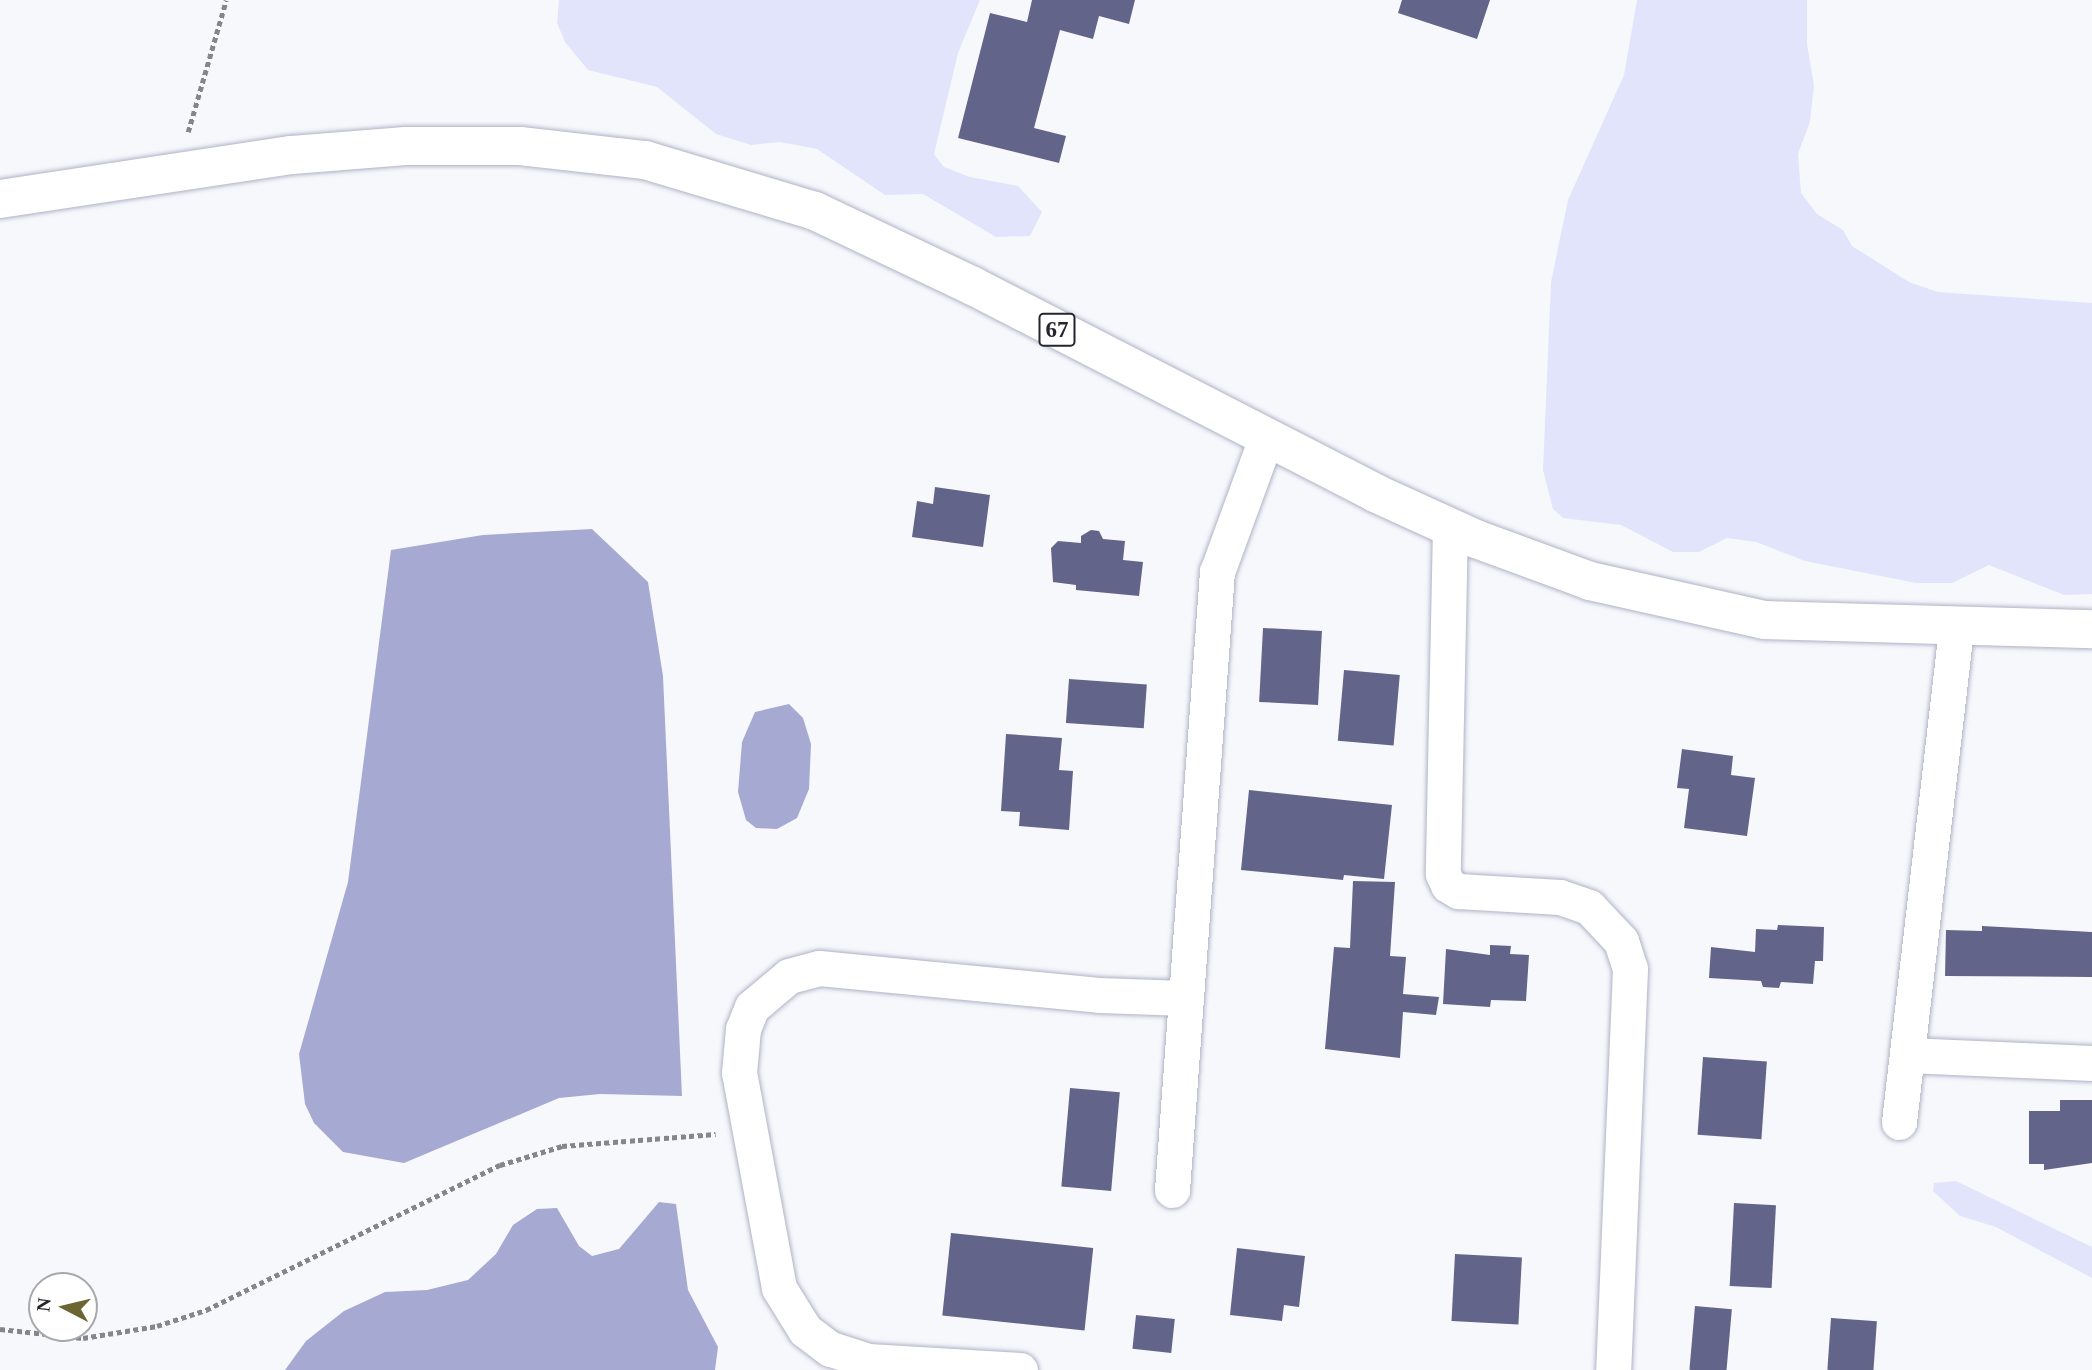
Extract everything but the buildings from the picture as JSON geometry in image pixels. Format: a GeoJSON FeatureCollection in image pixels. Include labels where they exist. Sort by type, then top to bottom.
{"type":"FeatureCollection","features":[{"type":"Feature","properties":{"kind":"main road","name":"67"},"geometry":{"type":"LineString","coordinates":[[0,199],[177,170],[406,146],[520,146],[645,160],[764,193],[847,226],[1266,438],[1450,527],[1590,581],[1703,610],[1764,621],[2092,629]]}},
{"type":"Feature","properties":{"kind":"lane"},"geometry":{"type":"LineString","coordinates":[[1172,1190],[1217,572],[1266,438]]}},
{"type":"Feature","properties":{"kind":"lane"},"geometry":{"type":"LineString","coordinates":[[1450,527],[1443,874],[1448,886],[1458,891],[1550,896],[1589,907],[1621,941],[1630,969],[1614,1370]]}},
{"type":"Feature","properties":{"kind":"lane"},"geometry":{"type":"LineString","coordinates":[[1899,1122],[1956,627]]}},
{"type":"Feature","properties":{"kind":"lane"},"geometry":{"type":"LineString","coordinates":[[1020,1370],[868,1361],[830,1349],[805,1330],[779,1288],[738,1073],[743,1029],[752,1007],[789,976],[819,968],[1099,996],[1186,998]]}},
{"type":"Feature","properties":{"kind":"lane"},"geometry":{"type":"LineString","coordinates":[[1907,1055],[2092,1063]]}},
{"type":"Feature","properties":{"kind":"path"},"geometry":{"type":"LineString","coordinates":[[177,170],[226,0]]}},
{"type":"Feature","properties":{"kind":"path"},"geometry":{"type":"LineString","coordinates":[[0,1329],[83,1338],[157,1326],[206,1310],[500,1165],[562,1146],[749,1132]]}},
{"type":"Feature","properties":{"kind":"shaded area"},"geometry":{"type":"Polygon","coordinates":[[[559,0],[980,0],[958,53],[934,154],[944,167],[970,177],[1018,186],[1042,212],[1030,236],[996,237],[923,194],[885,195],[817,149],[780,142],[751,145],[716,134],[657,87],[588,70],[565,42],[557,23],[559,0]]]}},
{"type":"Feature","properties":{"kind":"shaded area"},"geometry":{"type":"Polygon","coordinates":[[[1637,0],[1807,0],[1807,44],[1814,85],[1810,122],[1798,154],[1801,193],[1817,214],[1843,230],[1852,246],[1909,282],[1938,292],[2092,303],[2092,594],[2064,595],[1989,565],[1952,583],[1916,583],[1805,561],[1756,542],[1727,538],[1699,552],[1673,552],[1621,525],[1563,518],[1553,509],[1543,470],[1551,282],[1568,200],[1624,75],[1637,0]]]}},
{"type":"Feature","properties":{"kind":"shaded area"},"geometry":{"type":"Polygon","coordinates":[[[1956,1181],[2092,1247],[2092,1278],[1996,1227],[1960,1216],[1933,1191],[1934,1183],[1956,1181]]]}},
{"type":"Feature","properties":{"kind":"water"},"geometry":{"type":"Polygon","coordinates":[[[592,529],[648,582],[663,676],[682,1096],[600,1094],[559,1098],[404,1163],[343,1152],[314,1123],[305,1104],[299,1054],[348,882],[391,550],[483,535],[592,529]]]}},
{"type":"Feature","properties":{"kind":"water"},"geometry":{"type":"Polygon","coordinates":[[[789,704],[803,718],[811,744],[809,789],[797,818],[777,829],[756,828],[746,820],[738,792],[742,742],[755,712],[789,704]]]}},
{"type":"Feature","properties":{"kind":"water"},"geometry":{"type":"Polygon","coordinates":[[[659,1202],[676,1204],[688,1290],[718,1347],[715,1370],[285,1370],[306,1341],[344,1311],[385,1292],[427,1290],[468,1280],[496,1254],[513,1225],[537,1209],[557,1208],[579,1246],[592,1256],[619,1249],[659,1202]]]}}]}
